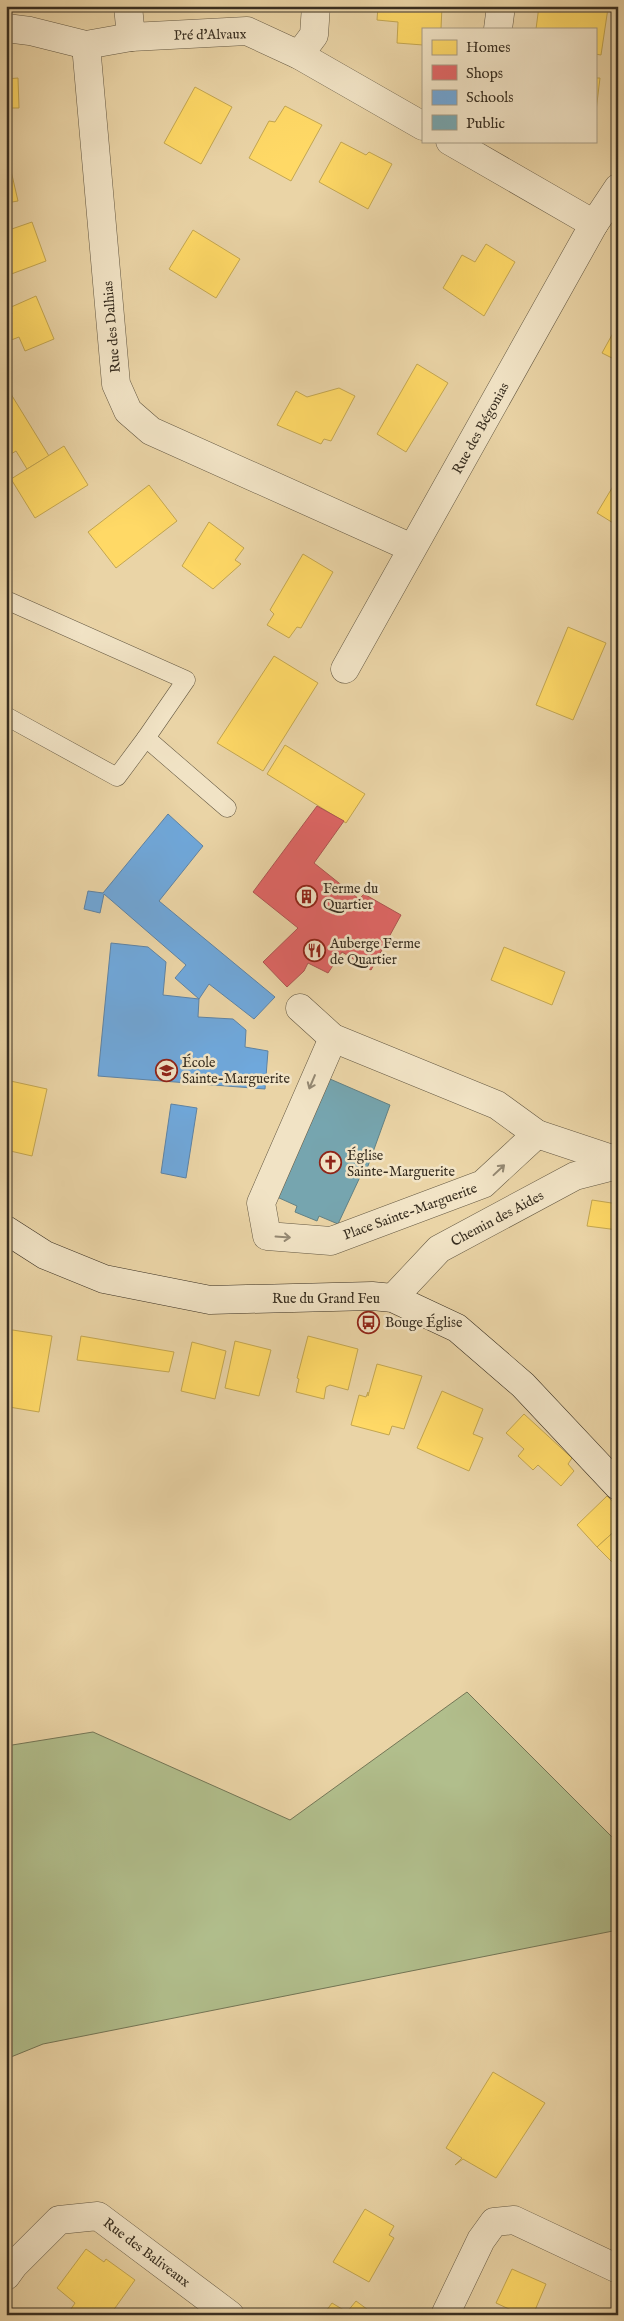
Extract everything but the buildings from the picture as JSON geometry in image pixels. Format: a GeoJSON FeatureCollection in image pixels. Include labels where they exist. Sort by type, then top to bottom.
{"type":"FeatureCollection","features":[{"type":"Feature","properties":{"kind":"street"},"geometry":{"type":"LineString","coordinates":[[128,6],[131,37]]}},
{"type":"Feature","properties":{"kind":"street"},"geometry":{"type":"LineString","coordinates":[[299,55],[314,35],[316,6]]}},
{"type":"Feature","properties":{"kind":"street"},"geometry":{"type":"LineString","coordinates":[[498,28],[501,6]]}},
{"type":"Feature","properties":{"kind":"street","name":"Pré d'Alvaux"},"geometry":{"type":"LineString","coordinates":[[6,28],[30,31],[86,45],[131,37],[247,31],[299,55],[422,125]]}},
{"type":"Feature","properties":{"kind":"street","name":"Rue des Dalhias"},"geometry":{"type":"LineString","coordinates":[[86,45],[116,384],[128,411],[151,431],[412,548]]}},
{"type":"Feature","properties":{"kind":"street"},"geometry":{"type":"LineString","coordinates":[[452,142],[594,224]]}},
{"type":"Feature","properties":{"kind":"street","name":"Rue des Bégonias"},"geometry":{"type":"LineString","coordinates":[[344,669],[594,224],[618,188]]}},
{"type":"Feature","properties":{"kind":"street"},"geometry":{"type":"LineString","coordinates":[[300,1008],[333,1038],[497,1105],[537,1134],[618,1161]]}},
{"type":"Feature","properties":{"kind":"street","name":"Place Sainte-Marguerite"},"geometry":{"type":"LineString","coordinates":[[333,1038],[261,1204],[267,1236],[331,1241],[483,1184],[537,1134]]}},
{"type":"Feature","properties":{"kind":"street","name":"Chemin des Aides"},"geometry":{"type":"LineString","coordinates":[[393,1298],[439,1248],[575,1176],[618,1165]]}},
{"type":"Feature","properties":{"kind":"street","name":"Rue du Grand Feu"},"geometry":{"type":"LineString","coordinates":[[6,1230],[46,1255],[104,1279],[210,1300],[372,1296],[393,1298],[457,1328],[523,1385],[618,1486]]}},
{"type":"Feature","properties":{"kind":"street","name":"Rue des Baliveaux"},"geometry":{"type":"LineString","coordinates":[[9,2267],[59,2220],[98,2216],[230,2315]]}},
{"type":"Feature","properties":{"kind":"street"},"geometry":{"type":"LineString","coordinates":[[445,2315],[481,2240],[494,2222],[514,2220],[618,2269]]}},
{"type":"Feature","properties":{"kind":"lane"},"geometry":{"type":"LineString","coordinates":[[6,600],[186,680],[117,776],[6,716]]}},
{"type":"Feature","properties":{"kind":"lane"},"geometry":{"type":"LineString","coordinates":[[146,738],[227,808]]}},
{"type":"Feature","properties":{"kind":"green space"},"geometry":{"type":"Polygon","coordinates":[[[467,1692],[618,1843],[618,1930],[43,2044],[6,2059],[6,1746],[93,1732],[290,1820],[467,1692]]]}},
{"type":"Feature","properties":{"kind":"place","name":"Ferme du Quartier"},"geometry":{"type":"Point","coordinates":[307,896]}},
{"type":"Feature","properties":{"kind":"place","name":"Auberge Ferme de Quartier"},"geometry":{"type":"Point","coordinates":[314,951]}},
{"type":"Feature","properties":{"kind":"place","name":"École Sainte-Marguerite"},"geometry":{"type":"Point","coordinates":[166,1070]}},
{"type":"Feature","properties":{"kind":"place","name":"Église Sainte-Marguerite"},"geometry":{"type":"Point","coordinates":[331,1163]}},
{"type":"Feature","properties":{"kind":"place","name":"Bouge Église"},"geometry":{"type":"Point","coordinates":[369,1322]}}]}
